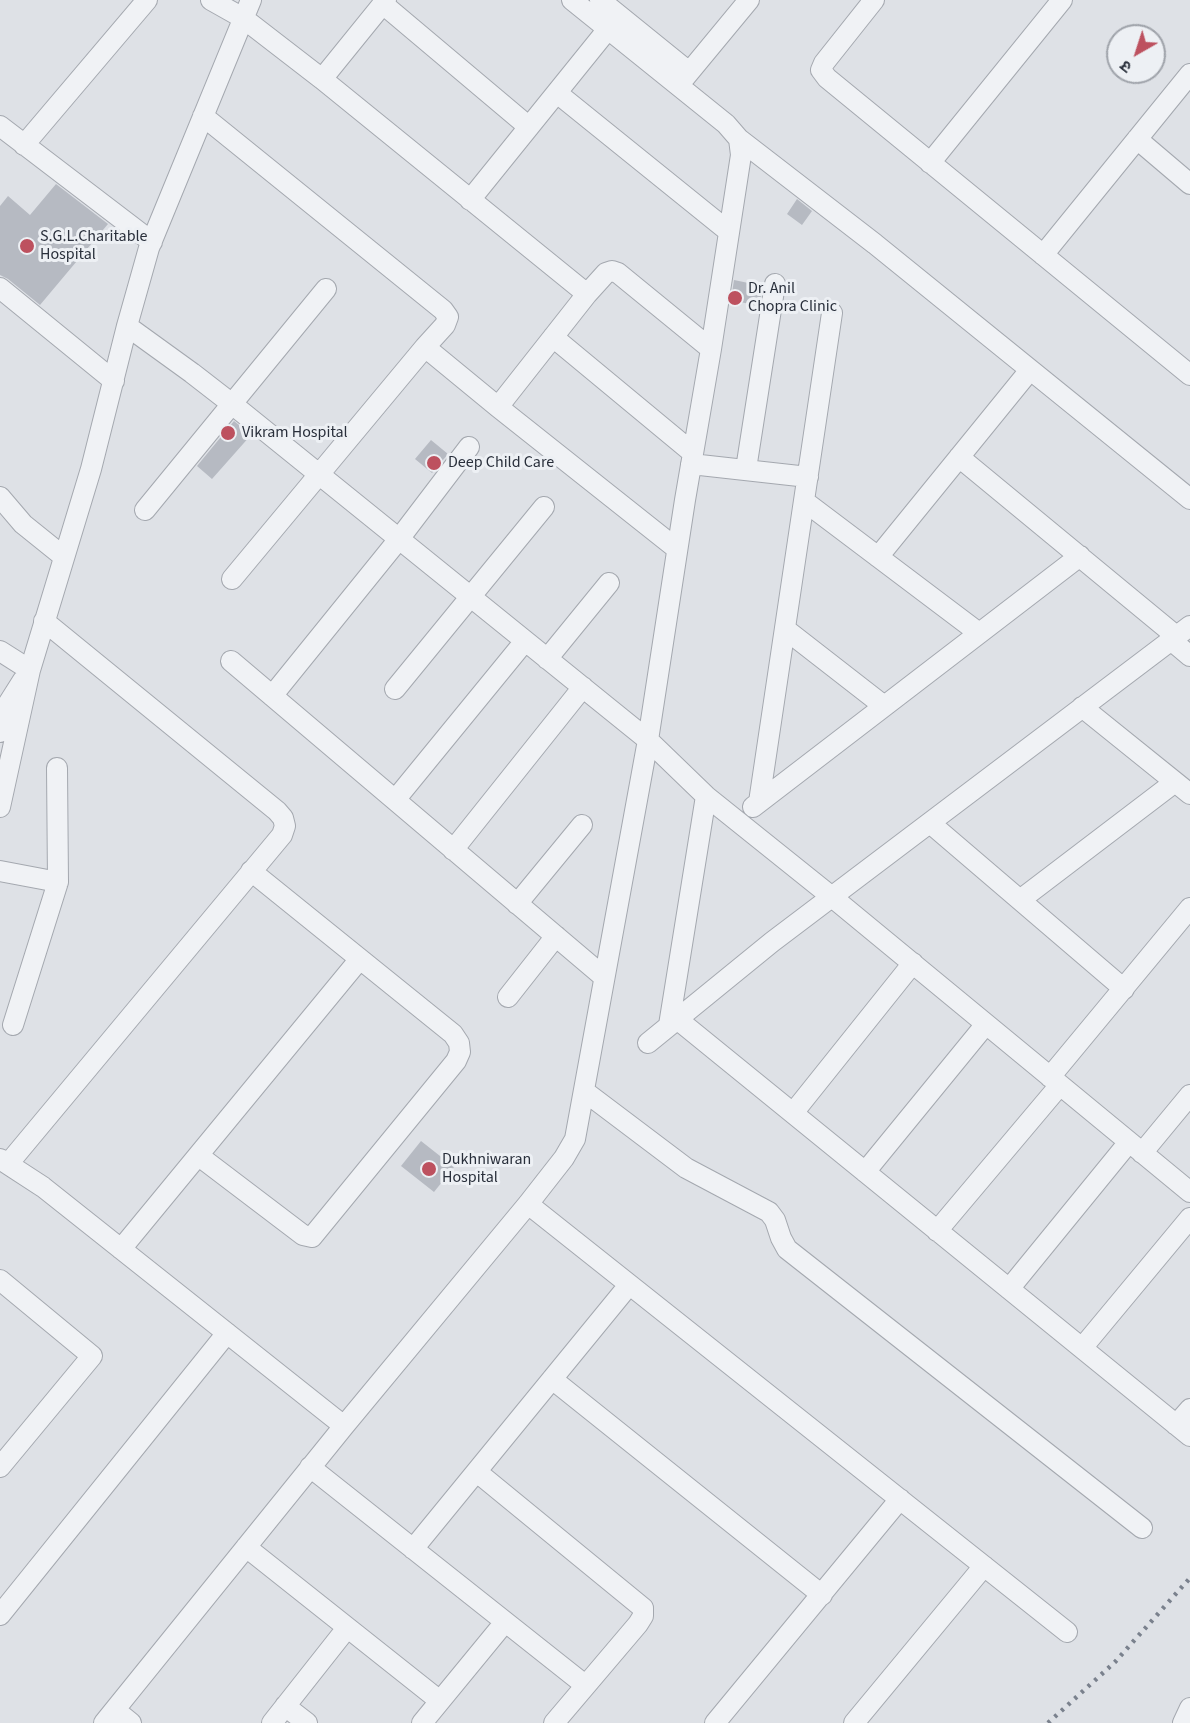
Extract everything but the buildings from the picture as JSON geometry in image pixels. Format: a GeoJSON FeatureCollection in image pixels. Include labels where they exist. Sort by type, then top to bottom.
{"type":"FeatureCollection","features":[{"type":"Feature","properties":{"kind":"street"},"geometry":{"type":"LineString","coordinates":[[24,145],[147,0]]}},
{"type":"Feature","properties":{"kind":"street"},"geometry":{"type":"LineString","coordinates":[[211,0],[243,18],[322,79],[586,294]]}},
{"type":"Feature","properties":{"kind":"street"},"geometry":{"type":"LineString","coordinates":[[0,807],[30,670],[91,469],[126,326],[152,242],[251,0]]}},
{"type":"Feature","properties":{"kind":"street"},"geometry":{"type":"LineString","coordinates":[[600,0],[684,79],[739,139],[875,244],[1190,500]]}},
{"type":"Feature","properties":{"kind":"street"},"geometry":{"type":"LineString","coordinates":[[684,79],[749,0]]}},
{"type":"Feature","properties":{"kind":"street"},"geometry":{"type":"LineString","coordinates":[[874,0],[824,63],[821,70],[827,78],[1190,375]]}},
{"type":"Feature","properties":{"kind":"street"},"geometry":{"type":"LineString","coordinates":[[930,163],[1062,0]]}},
{"type":"Feature","properties":{"kind":"street"},"geometry":{"type":"LineString","coordinates":[[575,1],[608,29],[684,79]]}},
{"type":"Feature","properties":{"kind":"street"},"geometry":{"type":"LineString","coordinates":[[322,79],[384,2],[529,127]]}},
{"type":"Feature","properties":{"kind":"street"},"geometry":{"type":"LineString","coordinates":[[470,200],[608,29]]}},
{"type":"Feature","properties":{"kind":"street"},"geometry":{"type":"LineString","coordinates":[[1043,255],[1190,74]]}},
{"type":"Feature","properties":{"kind":"street"},"geometry":{"type":"LineString","coordinates":[[557,93],[729,231]]}},
{"type":"Feature","properties":{"kind":"street"},"geometry":{"type":"LineString","coordinates":[[203,116],[443,310],[448,317],[445,325],[232,579]]}},
{"type":"Feature","properties":{"kind":"street"},"geometry":{"type":"LineString","coordinates":[[0,126],[152,242]]}},
{"type":"Feature","properties":{"kind":"street"},"geometry":{"type":"LineString","coordinates":[[131,1723],[110,1717],[310,1467],[528,1204],[564,1158],[575,1139],[648,740],[741,155],[739,139]]}},
{"type":"Feature","properties":{"kind":"street"},"geometry":{"type":"LineString","coordinates":[[1137,139],[1190,184]]}},
{"type":"Feature","properties":{"kind":"street"},"geometry":{"type":"LineString","coordinates":[[498,407],[586,294],[606,273],[612,271],[618,273],[711,349]]}},
{"type":"Feature","properties":{"kind":"street"},"geometry":{"type":"LineString","coordinates":[[746,469],[775,284]]}},
{"type":"Feature","properties":{"kind":"street"},"geometry":{"type":"LineString","coordinates":[[0,288],[114,381]]}},
{"type":"Feature","properties":{"kind":"street"},"geometry":{"type":"LineString","coordinates":[[145,510],[326,289]]}},
{"type":"Feature","properties":{"kind":"street"},"geometry":{"type":"LineString","coordinates":[[759,802],[832,313]]}},
{"type":"Feature","properties":{"kind":"street"},"geometry":{"type":"LineString","coordinates":[[126,326],[232,404],[583,687],[648,740],[706,796],[913,963],[1190,1192]]}},
{"type":"Feature","properties":{"kind":"street"},"geometry":{"type":"LineString","coordinates":[[553,338],[692,458],[746,469],[808,477]]}},
{"type":"Feature","properties":{"kind":"street"},"geometry":{"type":"LineString","coordinates":[[425,347],[677,549]]}},
{"type":"Feature","properties":{"kind":"street"},"geometry":{"type":"LineString","coordinates":[[878,557],[1030,370]]}},
{"type":"Feature","properties":{"kind":"street"},"geometry":{"type":"LineString","coordinates":[[272,696],[399,539],[469,447]]}},
{"type":"Feature","properties":{"kind":"street"},"geometry":{"type":"LineString","coordinates":[[959,457],[1179,634],[1190,656]]}},
{"type":"Feature","properties":{"kind":"street"},"geometry":{"type":"LineString","coordinates":[[0,497],[23,524],[64,557]]}},
{"type":"Feature","properties":{"kind":"street"},"geometry":{"type":"LineString","coordinates":[[804,501],[980,633]]}},
{"type":"Feature","properties":{"kind":"street"},"geometry":{"type":"LineString","coordinates":[[395,689],[544,507]]}},
{"type":"Feature","properties":{"kind":"street"},"geometry":{"type":"LineString","coordinates":[[736,820],[1080,556]]}},
{"type":"Feature","properties":{"kind":"street"},"geometry":{"type":"LineString","coordinates":[[547,659],[609,583]]}},
{"type":"Feature","properties":{"kind":"street"},"geometry":{"type":"LineString","coordinates":[[44,621],[277,811],[283,818],[285,826],[282,835],[4,1162],[43,1187],[344,1426]]}},
{"type":"Feature","properties":{"kind":"street"},"geometry":{"type":"LineString","coordinates":[[785,629],[884,706]]}},
{"type":"Feature","properties":{"kind":"street"},"geometry":{"type":"LineString","coordinates":[[648,1043],[832,897],[1179,634]]}},
{"type":"Feature","properties":{"kind":"street"},"geometry":{"type":"LineString","coordinates":[[395,800],[525,641]]}},
{"type":"Feature","properties":{"kind":"street"},"geometry":{"type":"LineString","coordinates":[[0,651],[30,670]]}},
{"type":"Feature","properties":{"kind":"street"},"geometry":{"type":"LineString","coordinates":[[231,661],[604,977]]}},
{"type":"Feature","properties":{"kind":"street"},"geometry":{"type":"LineString","coordinates":[[0,732],[3,712],[30,670]]}},
{"type":"Feature","properties":{"kind":"street"},"geometry":{"type":"LineString","coordinates":[[453,850],[583,687]]}},
{"type":"Feature","properties":{"kind":"street"},"geometry":{"type":"LineString","coordinates":[[1020,900],[1183,788],[1082,707]]}},
{"type":"Feature","properties":{"kind":"street"},"geometry":{"type":"LineString","coordinates":[[14,1025],[58,882],[57,768]]}},
{"type":"Feature","properties":{"kind":"street"},"geometry":{"type":"LineString","coordinates":[[673,1022],[706,796]]}},
{"type":"Feature","properties":{"kind":"street"},"geometry":{"type":"LineString","coordinates":[[930,823],[1124,989]]}},
{"type":"Feature","properties":{"kind":"street"},"geometry":{"type":"LineString","coordinates":[[518,904],[582,825]]}},
{"type":"Feature","properties":{"kind":"street"},"geometry":{"type":"LineString","coordinates":[[0,871],[58,882]]}},
{"type":"Feature","properties":{"kind":"street"},"geometry":{"type":"LineString","coordinates":[[199,1156],[303,1235],[312,1237],[456,1061],[460,1052],[459,1043],[453,1034],[251,871]]}},
{"type":"Feature","properties":{"kind":"street"},"geometry":{"type":"LineString","coordinates":[[937,1231],[1124,989],[1190,908]]}},
{"type":"Feature","properties":{"kind":"street"},"geometry":{"type":"LineString","coordinates":[[508,997],[556,936]]}},
{"type":"Feature","properties":{"kind":"street"},"geometry":{"type":"LineString","coordinates":[[121,1249],[359,960]]}},
{"type":"Feature","properties":{"kind":"street"},"geometry":{"type":"LineString","coordinates":[[793,1113],[913,963]]}},
{"type":"Feature","properties":{"kind":"street"},"geometry":{"type":"LineString","coordinates":[[673,1022],[793,1113],[1183,1430],[1190,1409]]}},
{"type":"Feature","properties":{"kind":"street"},"geometry":{"type":"LineString","coordinates":[[865,1172],[986,1024]]}},
{"type":"Feature","properties":{"kind":"street"},"geometry":{"type":"LineString","coordinates":[[584,1091],[686,1168],[769,1212],[788,1249],[1142,1528]]}},
{"type":"Feature","properties":{"kind":"street"},"geometry":{"type":"LineString","coordinates":[[1009,1289],[1136,1147],[1190,1095]]}},
{"type":"Feature","properties":{"kind":"street"},"geometry":{"type":"LineString","coordinates":[[528,1204],[1067,1632]]}},
{"type":"Feature","properties":{"kind":"street"},"geometry":{"type":"LineString","coordinates":[[1082,1348],[1190,1218]]}},
{"type":"Feature","properties":{"kind":"street"},"geometry":{"type":"LineString","coordinates":[[0,1280],[92,1356],[0,1467]]}},
{"type":"Feature","properties":{"kind":"street"},"geometry":{"type":"LineString","coordinates":[[413,1549],[629,1285]]}},
{"type":"Feature","properties":{"kind":"street"},"geometry":{"type":"LineString","coordinates":[[0,1615],[227,1333]]}},
{"type":"Feature","properties":{"kind":"street"},"geometry":{"type":"LineString","coordinates":[[552,1380],[822,1595]]}},
{"type":"Feature","properties":{"kind":"street"},"geometry":{"type":"LineString","coordinates":[[310,1467],[585,1685]]}},
{"type":"Feature","properties":{"kind":"street"},"geometry":{"type":"LineString","coordinates":[[477,1472],[643,1608],[643,1616],[638,1624],[554,1723]]}},
{"type":"Feature","properties":{"kind":"street"},"geometry":{"type":"LineString","coordinates":[[715,1723],[900,1499]]}},
{"type":"Feature","properties":{"kind":"street"},"geometry":{"type":"LineString","coordinates":[[246,1547],[440,1701]]}},
{"type":"Feature","properties":{"kind":"street"},"geometry":{"type":"LineString","coordinates":[[854,1723],[984,1566]]}},
{"type":"Feature","properties":{"kind":"street"},"geometry":{"type":"LineString","coordinates":[[422,1723],[505,1622]]}},
{"type":"Feature","properties":{"kind":"street"},"geometry":{"type":"LineString","coordinates":[[272,1723],[347,1628]]}},
{"type":"Feature","properties":{"kind":"street"},"geometry":{"type":"LineString","coordinates":[[285,1706],[307,1723]]}},
{"type":"Feature","properties":{"kind":"street"},"geometry":{"type":"LineString","coordinates":[[1183,1723],[1190,1708]]}},
{"type":"Feature","properties":{"kind":"railway"},"geometry":{"type":"LineString","coordinates":[[1048,1723],[1115,1662],[1190,1578]]}},
{"type":"Feature","properties":{"kind":"place","name":"S.G.L.Charitable Hospital"},"geometry":{"type":"Point","coordinates":[27,246]}},
{"type":"Feature","properties":{"kind":"place","name":"Dr. Anil Chopra Clinic"},"geometry":{"type":"Point","coordinates":[735,298]}},
{"type":"Feature","properties":{"kind":"place","name":"Vikram Hospital"},"geometry":{"type":"Point","coordinates":[228,433]}},
{"type":"Feature","properties":{"kind":"place","name":"Deep Child Care"},"geometry":{"type":"Point","coordinates":[434,463]}},
{"type":"Feature","properties":{"kind":"place","name":"Dukhniwaran Hospital"},"geometry":{"type":"Point","coordinates":[429,1169]}}]}
